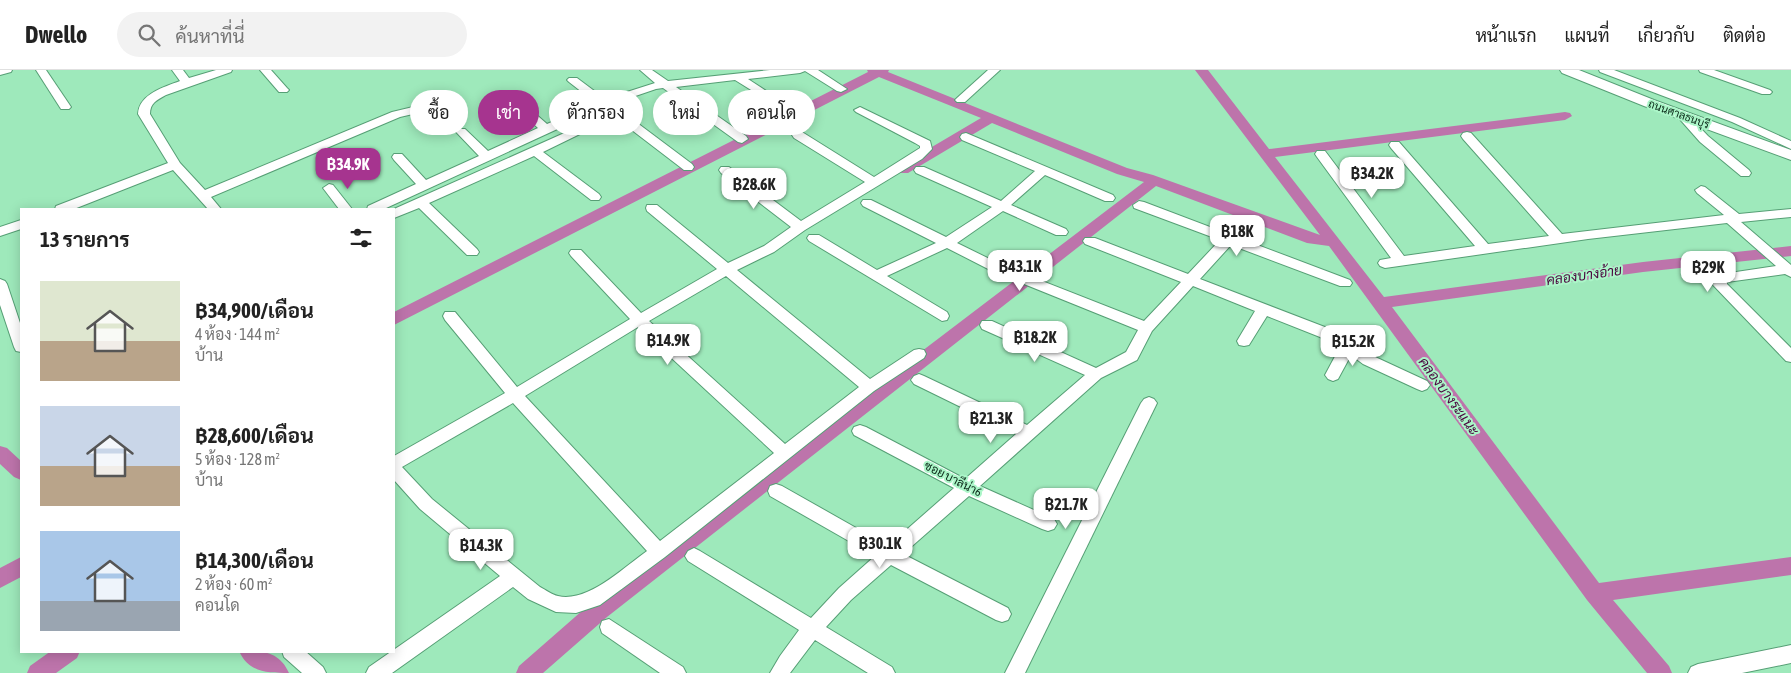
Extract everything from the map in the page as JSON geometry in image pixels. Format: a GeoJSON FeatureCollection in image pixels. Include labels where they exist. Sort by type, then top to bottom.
{"type":"FeatureCollection","features":[{"type":"Feature","properties":{"kind":"street"},"geometry":{"type":"LineString","coordinates":[[0,72],[7,70]]}},
{"type":"Feature","properties":{"kind":"street"},"geometry":{"type":"LineString","coordinates":[[41,70],[65,107]]}},
{"type":"Feature","properties":{"kind":"street"},"geometry":{"type":"LineString","coordinates":[[177,70],[187,83]]}},
{"type":"Feature","properties":{"kind":"street"},"geometry":{"type":"LineString","coordinates":[[214,208],[175,165],[144,114],[144,106],[152,98],[187,83],[227,70]]}},
{"type":"Feature","properties":{"kind":"street"},"geometry":{"type":"LineString","coordinates":[[265,70],[283,90]]}},
{"type":"Feature","properties":{"kind":"street"},"geometry":{"type":"LineString","coordinates":[[645,70],[742,139]]}},
{"type":"Feature","properties":{"kind":"street"},"geometry":{"type":"LineString","coordinates":[[641,90],[664,84],[733,74],[800,70]]}},
{"type":"Feature","properties":{"kind":"street"},"geometry":{"type":"LineString","coordinates":[[810,70],[841,89]]}},
{"type":"Feature","properties":{"kind":"street"},"geometry":{"type":"LineString","coordinates":[[961,100],[995,70]]}},
{"type":"Feature","properties":{"kind":"street","name":"ถนนศาลธนบุรี"},"geometry":{"type":"LineString","coordinates":[[1567,70],[1683,116],[1791,155]]}},
{"type":"Feature","properties":{"kind":"street"},"geometry":{"type":"LineString","coordinates":[[1604,70],[1736,120],[1791,146]]}},
{"type":"Feature","properties":{"kind":"street"},"geometry":{"type":"LineString","coordinates":[[1618,91],[1638,70]]}},
{"type":"Feature","properties":{"kind":"street"},"geometry":{"type":"LineString","coordinates":[[1704,70],[1766,92]]}},
{"type":"Feature","properties":{"kind":"street"},"geometry":{"type":"LineString","coordinates":[[733,74],[758,90]]}},
{"type":"Feature","properties":{"kind":"street"},"geometry":{"type":"LineString","coordinates":[[573,80],[587,90]]}},
{"type":"Feature","properties":{"kind":"street"},"geometry":{"type":"LineString","coordinates":[[395,463],[726,270],[769,249],[800,227],[918,156],[926,149],[926,144],[860,110]]}},
{"type":"Feature","properties":{"kind":"street"},"geometry":{"type":"LineString","coordinates":[[204,195],[396,114],[410,111]]}},
{"type":"Feature","properties":{"kind":"street"},"geometry":{"type":"LineString","coordinates":[[1683,116],[1704,139],[1745,173]]}},
{"type":"Feature","properties":{"kind":"street"},"geometry":{"type":"LineString","coordinates":[[539,123],[546,129]]}},
{"type":"Feature","properties":{"kind":"street"},"geometry":{"type":"LineString","coordinates":[[375,208],[549,128]]}},
{"type":"Feature","properties":{"kind":"street"},"geometry":{"type":"LineString","coordinates":[[643,132],[688,167]]}},
{"type":"Feature","properties":{"kind":"street"},"geometry":{"type":"LineString","coordinates":[[465,135],[487,157]]}},
{"type":"Feature","properties":{"kind":"street"},"geometry":{"type":"LineString","coordinates":[[395,214],[569,135]]}},
{"type":"Feature","properties":{"kind":"street"},"geometry":{"type":"LineString","coordinates":[[798,135],[873,182]]}},
{"type":"Feature","properties":{"kind":"street"},"geometry":{"type":"LineString","coordinates":[[1467,136],[1559,238]]}},
{"type":"Feature","properties":{"kind":"street"},"geometry":{"type":"LineString","coordinates":[[966,137],[1109,198]]}},
{"type":"Feature","properties":{"kind":"street"},"geometry":{"type":"LineString","coordinates":[[1752,141],[1775,138]]}},
{"type":"Feature","properties":{"kind":"street"},"geometry":{"type":"LineString","coordinates":[[1395,146],[1484,249]]}},
{"type":"Feature","properties":{"kind":"street"},"geometry":{"type":"LineString","coordinates":[[535,151],[595,197]]}},
{"type":"Feature","properties":{"kind":"street"},"geometry":{"type":"LineString","coordinates":[[1321,154],[1402,261]]}},
{"type":"Feature","properties":{"kind":"street"},"geometry":{"type":"LineString","coordinates":[[398,157],[424,185]]}},
{"type":"Feature","properties":{"kind":"street"},"geometry":{"type":"LineString","coordinates":[[64,208],[175,165]]}},
{"type":"Feature","properties":{"kind":"street"},"geometry":{"type":"LineString","coordinates":[[725,170],[800,227]]}},
{"type":"Feature","properties":{"kind":"street"},"geometry":{"type":"LineString","coordinates":[[920,170],[1061,232]]}},
{"type":"Feature","properties":{"kind":"street"},"geometry":{"type":"LineString","coordinates":[[876,276],[947,243],[1001,207],[1044,170]]}},
{"type":"Feature","properties":{"kind":"street"},"geometry":{"type":"LineString","coordinates":[[329,188],[345,208]]}},
{"type":"Feature","properties":{"kind":"street"},"geometry":{"type":"LineString","coordinates":[[1701,190],[1789,271]]}},
{"type":"Feature","properties":{"kind":"street"},"geometry":{"type":"LineString","coordinates":[[420,202],[472,252]]}},
{"type":"Feature","properties":{"kind":"street"},"geometry":{"type":"LineString","coordinates":[[867,202],[999,269],[1146,328]]}},
{"type":"Feature","properties":{"kind":"street"},"geometry":{"type":"LineString","coordinates":[[1139,205],[1345,283]]}},
{"type":"Feature","properties":{"kind":"street"},"geometry":{"type":"LineString","coordinates":[[652,208],[869,387]]}},
{"type":"Feature","properties":{"kind":"street"},"geometry":{"type":"LineString","coordinates":[[1385,263],[1559,238],[1791,213]]}},
{"type":"Feature","properties":{"kind":"street"},"geometry":{"type":"LineString","coordinates":[[0,232],[20,224]]}},
{"type":"Feature","properties":{"kind":"street"},"geometry":{"type":"LineString","coordinates":[[814,238],[942,316]]}},
{"type":"Feature","properties":{"kind":"street"},"geometry":{"type":"LineString","coordinates":[[780,673],[786,662],[812,629],[846,594],[1096,374],[1132,356],[1146,328],[1229,239]]}},
{"type":"Feature","properties":{"kind":"street"},"geometry":{"type":"LineString","coordinates":[[1090,241],[1325,333],[1379,366],[1422,384]]}},
{"type":"Feature","properties":{"kind":"street"},"geometry":{"type":"LineString","coordinates":[[576,252],[639,320],[785,453]]}},
{"type":"Feature","properties":{"kind":"street"},"geometry":{"type":"LineString","coordinates":[[1789,271],[1721,278],[1720,285],[1791,356]]}},
{"type":"Feature","properties":{"kind":"street"},"geometry":{"type":"LineString","coordinates":[[0,284],[20,344]]}},
{"type":"Feature","properties":{"kind":"street"},"geometry":{"type":"LineString","coordinates":[[1244,341],[1264,308]]}},
{"type":"Feature","properties":{"kind":"street"},"geometry":{"type":"LineString","coordinates":[[450,316],[515,394],[659,552]]}},
{"type":"Feature","properties":{"kind":"street"},"geometry":{"type":"LineString","coordinates":[[986,325],[1096,374]]}},
{"type":"Feature","properties":{"kind":"street"},"geometry":{"type":"LineString","coordinates":[[1332,375],[1348,346]]}},
{"type":"Feature","properties":{"kind":"street"},"geometry":{"type":"LineString","coordinates":[[395,470],[426,504],[534,593],[556,604],[576,606],[594,599],[659,552],[869,387],[919,354]]}},
{"type":"Feature","properties":{"kind":"street"},"geometry":{"type":"LineString","coordinates":[[918,380],[1028,432]]}},
{"type":"Feature","properties":{"kind":"street"},"geometry":{"type":"LineString","coordinates":[[1015,673],[1149,403]]}},
{"type":"Feature","properties":{"kind":"street","name":"ซอย บาลีน่า6"},"geometry":{"type":"LineString","coordinates":[[860,431],[966,487],[1048,524]]}},
{"type":"Feature","properties":{"kind":"street"},"geometry":{"type":"LineString","coordinates":[[776,491],[890,556],[1002,614]]}},
{"type":"Feature","properties":{"kind":"street"},"geometry":{"type":"LineString","coordinates":[[694,556],[885,673]]}},
{"type":"Feature","properties":{"kind":"street"},"geometry":{"type":"LineString","coordinates":[[376,673],[513,577]]}},
{"type":"Feature","properties":{"kind":"street"},"geometry":{"type":"LineString","coordinates":[[609,627],[676,673]]}},
{"type":"Feature","properties":{"kind":"street"},"geometry":{"type":"LineString","coordinates":[[293,653],[316,673]]}},
{"type":"Feature","properties":{"kind":"street"},"geometry":{"type":"LineString","coordinates":[[1698,673],[1791,654]]}},
{"type":"Feature","properties":{"kind":"waterway"},"geometry":{"type":"LineString","coordinates":[[873,70],[879,72]]}},
{"type":"Feature","properties":{"kind":"waterway"},"geometry":{"type":"LineString","coordinates":[[879,72],[883,70]]}},
{"type":"Feature","properties":{"kind":"waterway","name":"คลองบางระแนะ"},"geometry":{"type":"LineString","coordinates":[[1201,70],[1266,154]]}},
{"type":"Feature","properties":{"kind":"waterway"},"geometry":{"type":"LineString","coordinates":[[395,318],[879,72]]}},
{"type":"Feature","properties":{"kind":"waterway"},"geometry":{"type":"LineString","coordinates":[[879,72],[1122,171],[1148,178],[1312,239],[1333,242]]}},
{"type":"Feature","properties":{"kind":"waterway"},"geometry":{"type":"LineString","coordinates":[[1266,154],[1565,116]]}},
{"type":"Feature","properties":{"kind":"waterway"},"geometry":{"type":"LineString","coordinates":[[903,170],[991,118]]}},
{"type":"Feature","properties":{"kind":"waterway","name":"คลองบางระแนะ"},"geometry":{"type":"LineString","coordinates":[[1266,154],[1380,303]]}},
{"type":"Feature","properties":{"kind":"waterway"},"geometry":{"type":"LineString","coordinates":[[527,673],[599,610],[1154,181]]}},
{"type":"Feature","properties":{"kind":"waterway","name":"คลองบางอ้าย"},"geometry":{"type":"LineString","coordinates":[[1380,303],[1643,267],[1791,251]]}},
{"type":"Feature","properties":{"kind":"waterway","name":"คลองบางระแนะ"},"geometry":{"type":"LineString","coordinates":[[1380,303],[1594,593]]}},
{"type":"Feature","properties":{"kind":"waterway"},"geometry":{"type":"LineString","coordinates":[[0,453],[20,471]]}},
{"type":"Feature","properties":{"kind":"waterway"},"geometry":{"type":"LineString","coordinates":[[1594,593],[1791,566]]}},
{"type":"Feature","properties":{"kind":"waterway"},"geometry":{"type":"LineString","coordinates":[[0,579],[20,567]]}},
{"type":"Feature","properties":{"kind":"waterway","name":"คลองบางระแนะ"},"geometry":{"type":"LineString","coordinates":[[1594,593],[1661,673]]}},
{"type":"Feature","properties":{"kind":"waterway"},"geometry":{"type":"LineString","coordinates":[[38,673],[66,653]]}},
{"type":"Feature","properties":{"kind":"waterway"},"geometry":{"type":"LineString","coordinates":[[253,653],[278,673]]}}]}
